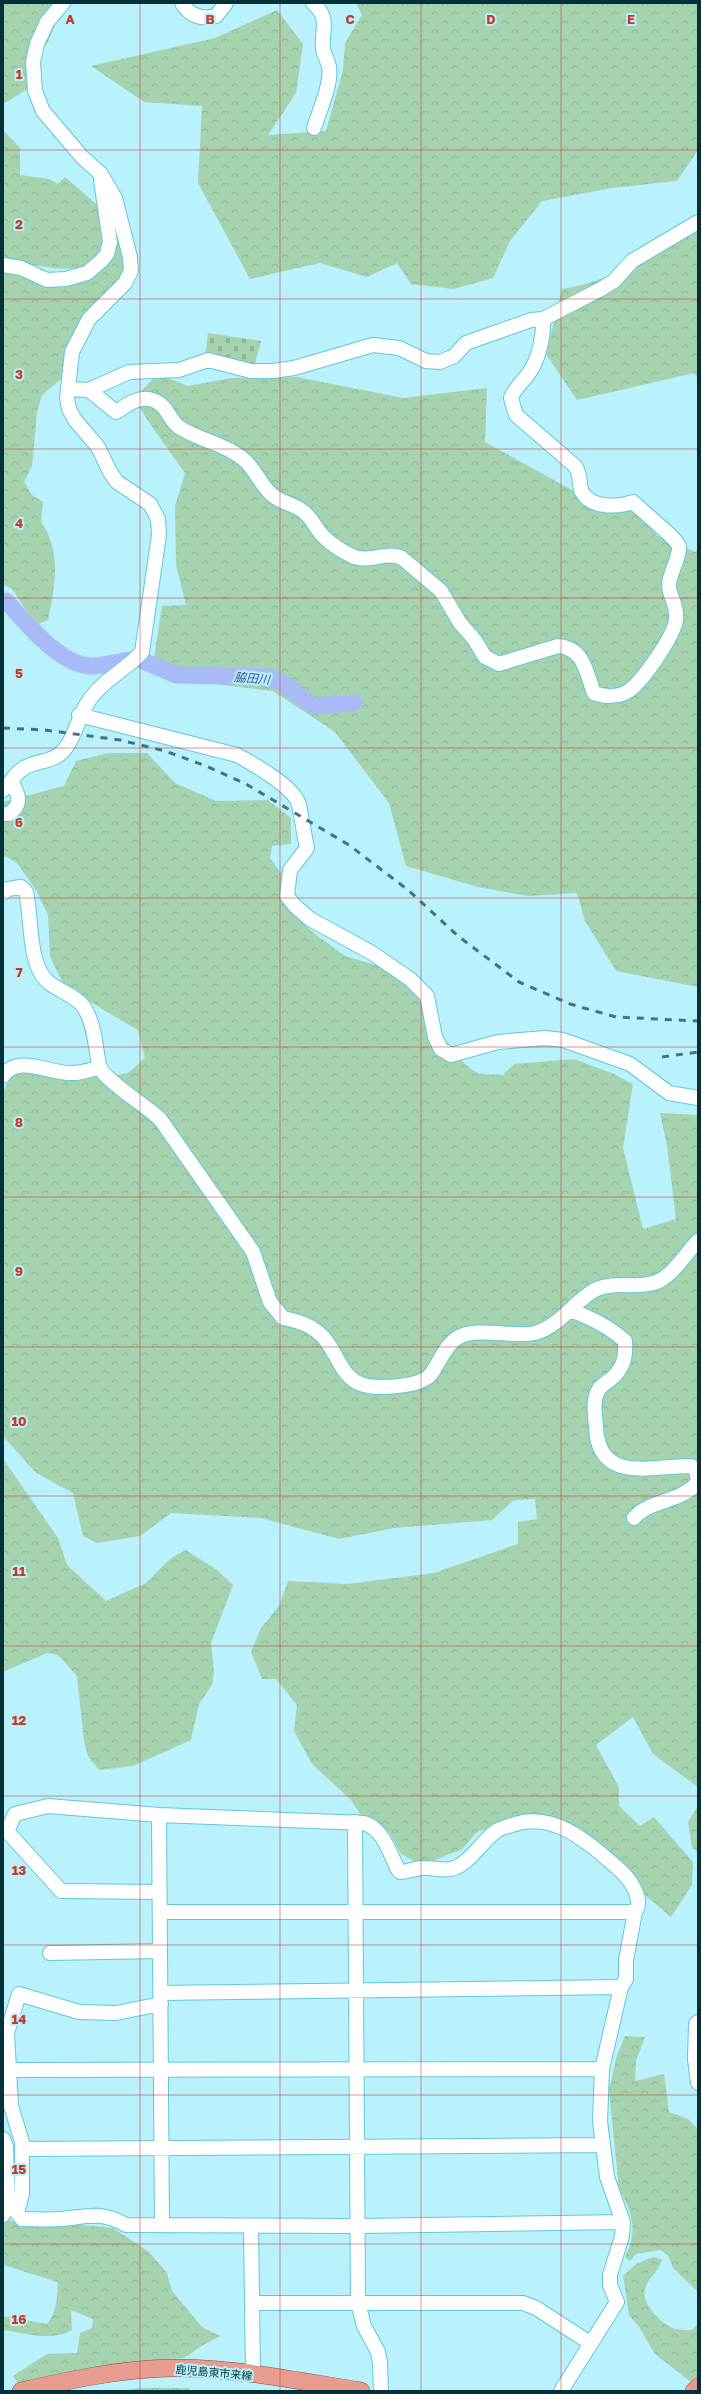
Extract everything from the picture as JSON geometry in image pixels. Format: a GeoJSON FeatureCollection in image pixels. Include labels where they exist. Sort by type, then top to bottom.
{"type":"FeatureCollection","features":[{"type":"Feature","properties":{"kind":"main road","name":"鹿児島東市来線"},"geometry":{"type":"LineString","coordinates":[[21,2391],[76,2379],[170,2368],[213,2369],[361,2391]]}},
{"type":"Feature","properties":{"kind":"main road"},"geometry":{"type":"LineString","coordinates":[[694,2391],[698,2388]]}},
{"type":"Feature","properties":{"kind":"street"},"geometry":{"type":"LineString","coordinates":[[182,3],[192,14],[206,19],[216,16],[226,3]]}},
{"type":"Feature","properties":{"kind":"street"},"geometry":{"type":"LineString","coordinates":[[313,3],[319,8],[325,22],[323,49],[330,68],[329,79],[314,128]]}},
{"type":"Feature","properties":{"kind":"street"},"geometry":{"type":"LineString","coordinates":[[3,814],[9,814],[18,804],[20,797],[7,786],[21,769],[59,756],[70,744],[79,715],[90,698],[106,680],[131,665],[142,652],[159,535],[155,511],[138,495],[117,482],[110,472],[98,447],[75,420],[68,409],[68,389],[72,352],[89,319],[125,283],[131,271],[130,257],[114,198],[101,174],[57,129],[43,111],[35,90],[33,62],[37,44],[47,22],[62,4]]}},
{"type":"Feature","properties":{"kind":"street"},"geometry":{"type":"LineString","coordinates":[[3,265],[22,268],[47,280],[66,279],[87,272],[101,261],[108,254],[110,242],[101,174]]}},
{"type":"Feature","properties":{"kind":"street"},"geometry":{"type":"LineString","coordinates":[[68,389],[89,390],[129,372],[139,370],[179,370],[208,360],[251,371],[273,371],[294,368],[373,345],[399,348],[426,361],[440,362],[454,356],[466,343],[531,320],[542,319],[601,289],[614,281],[632,261],[698,222]]}},
{"type":"Feature","properties":{"kind":"street"},"geometry":{"type":"LineString","coordinates":[[89,390],[116,412],[137,400],[150,399],[159,403],[168,410],[178,426],[241,457],[251,466],[273,496],[297,507],[306,514],[322,535],[350,556],[361,560],[397,555],[402,558],[442,592],[460,622],[490,662],[499,664],[558,646],[567,646],[579,654],[594,693],[600,696],[625,693],[633,688],[648,669],[675,624],[676,603],[669,586],[679,546],[677,540],[650,519],[633,502],[612,506],[588,499],[582,492],[580,473],[575,466],[516,415],[511,398],[515,388],[529,374],[534,365],[542,333],[542,319]]}},
{"type":"Feature","properties":{"kind":"street"},"geometry":{"type":"LineString","coordinates":[[79,715],[237,756],[260,768],[293,795],[299,805],[307,848],[290,870],[287,896],[295,906],[310,919],[366,949],[410,979],[427,996],[435,1037],[441,1048],[451,1055],[498,1042],[545,1038],[563,1040],[630,1064],[669,1093],[698,1098]]}},
{"type":"Feature","properties":{"kind":"street"},"geometry":{"type":"LineString","coordinates":[[3,893],[8,889],[20,887],[26,892],[34,952],[41,973],[47,980],[74,998],[83,1007],[89,1020],[100,1067],[111,1081],[141,1102],[160,1119],[253,1252],[270,1302],[283,1318],[299,1321],[323,1337],[336,1354],[346,1375],[355,1382],[367,1386],[389,1387],[423,1382],[430,1375],[444,1353],[457,1338],[484,1333],[522,1335],[537,1333],[554,1323],[592,1292],[602,1286],[645,1284],[660,1280],[672,1271],[698,1241]]}},
{"type":"Feature","properties":{"kind":"street"},"geometry":{"type":"LineString","coordinates":[[3,1076],[13,1066],[22,1065],[68,1074],[100,1067]]}},
{"type":"Feature","properties":{"kind":"street"},"geometry":{"type":"LineString","coordinates":[[570,1310],[597,1320],[612,1329],[625,1341],[626,1355],[623,1365],[617,1374],[600,1388],[594,1399],[596,1441],[602,1454],[612,1462],[631,1469],[691,1466],[696,1470],[698,1482],[694,1487],[683,1495],[640,1511],[634,1518]]}},
{"type":"Feature","properties":{"kind":"street"},"geometry":{"type":"LineString","coordinates":[[160,1892],[61,1891],[7,1831],[15,1814],[48,1806],[159,1815],[356,1822],[372,1825],[381,1834],[397,1868],[400,1872],[406,1872],[422,1868],[452,1869],[468,1859],[496,1831],[519,1822],[553,1823],[570,1831],[594,1847],[629,1879],[637,1896],[638,1907],[635,1912],[626,1960],[626,1979],[621,1987],[602,2069],[600,2121],[607,2177],[623,2222],[622,2236],[610,2275],[610,2285],[617,2302],[561,2391]]}},
{"type":"Feature","properties":{"kind":"street"},"geometry":{"type":"LineString","coordinates":[[159,1815],[162,2225]]}},
{"type":"Feature","properties":{"kind":"street"},"geometry":{"type":"LineString","coordinates":[[356,1822],[359,2226],[358,2303],[364,2326],[378,2352],[381,2391]]}},
{"type":"Feature","properties":{"kind":"street"},"geometry":{"type":"LineString","coordinates":[[160,1912],[635,1912]]}},
{"type":"Feature","properties":{"kind":"street"},"geometry":{"type":"LineString","coordinates":[[50,1953],[160,1951]]}},
{"type":"Feature","properties":{"kind":"street"},"geometry":{"type":"LineString","coordinates":[[621,1987],[357,1990],[160,1998],[116,2013],[79,2012],[19,1994],[7,2033],[11,2106],[22,2149],[22,2194],[17,2213],[22,2219],[60,2219],[93,2214],[114,2218],[126,2225],[251,2226],[623,2222]]}},
{"type":"Feature","properties":{"kind":"street"},"geometry":{"type":"LineString","coordinates":[[698,2022],[696,2024],[695,2059],[698,2083]]}},
{"type":"Feature","properties":{"kind":"street"},"geometry":{"type":"LineString","coordinates":[[9,2070],[602,2069]]}},
{"type":"Feature","properties":{"kind":"street"},"geometry":{"type":"LineString","coordinates":[[3,2139],[6,2147],[8,2198],[3,2215]]}},
{"type":"Feature","properties":{"kind":"street"},"geometry":{"type":"LineString","coordinates":[[22,2149],[358,2148],[602,2145]]}},
{"type":"Feature","properties":{"kind":"street"},"geometry":{"type":"LineString","coordinates":[[251,2226],[253,2374]]}},
{"type":"Feature","properties":{"kind":"street"},"geometry":{"type":"LineString","coordinates":[[252,2303],[523,2303],[536,2308],[590,2343]]}},
{"type":"Feature","properties":{"kind":"green space"},"geometry":{"type":"Polygon","coordinates":[[[3,3],[64,3],[48,42],[30,63],[36,84],[3,104],[3,3]]]}},
{"type":"Feature","properties":{"kind":"green space"},"geometry":{"type":"Polygon","coordinates":[[[356,3],[698,3],[698,150],[677,181],[612,188],[542,201],[510,241],[493,278],[453,289],[411,284],[397,263],[367,277],[320,263],[250,279],[198,183],[202,106],[144,102],[91,66],[215,38],[277,10],[303,44],[296,93],[268,135],[326,131],[343,70],[345,43],[362,15],[356,3]]]}},
{"type":"Feature","properties":{"kind":"green space"},"geometry":{"type":"Polygon","coordinates":[[[3,130],[20,148],[20,175],[49,179],[58,184],[65,177],[95,203],[101,199],[105,241],[100,256],[90,264],[77,268],[62,269],[3,261],[3,130]]]}},
{"type":"Feature","properties":{"kind":"green space"},"geometry":{"type":"Polygon","coordinates":[[[109,201],[127,265],[124,279],[111,289],[66,375],[42,395],[37,412],[32,466],[24,482],[32,495],[43,502],[41,522],[48,533],[54,557],[55,570],[53,595],[48,620],[36,625],[12,589],[3,584],[3,271],[45,285],[103,265],[109,201]]]}},
{"type":"Feature","properties":{"kind":"green space"},"geometry":{"type":"Polygon","coordinates":[[[698,222],[698,378],[694,373],[577,400],[546,354],[562,289],[582,285],[618,272],[650,254],[698,222]]]}},
{"type":"Feature","properties":{"kind":"green space"},"geometry":{"type":"Polygon","coordinates":[[[208,333],[261,341],[254,367],[205,357],[208,333]]]}},
{"type":"Feature","properties":{"kind":"green space"},"geometry":{"type":"Polygon","coordinates":[[[158,374],[188,386],[231,378],[297,377],[403,398],[487,388],[485,442],[581,495],[641,511],[657,536],[695,552],[698,549],[698,987],[616,971],[585,921],[577,893],[528,896],[478,887],[406,866],[389,803],[335,732],[273,691],[173,679],[154,657],[162,606],[186,605],[176,565],[175,506],[185,473],[150,424],[134,398],[158,374]]]}},
{"type":"Feature","properties":{"kind":"green space"},"geometry":{"type":"Polygon","coordinates":[[[108,753],[147,753],[175,783],[216,801],[268,800],[291,818],[291,844],[272,846],[270,858],[281,873],[287,908],[314,933],[345,956],[409,975],[448,1044],[468,1067],[478,1073],[503,1075],[514,1064],[574,1059],[614,1074],[633,1084],[623,1148],[643,1229],[676,1219],[667,1146],[660,1113],[698,1115],[698,1787],[653,1754],[633,1717],[596,1745],[619,1787],[619,1806],[640,1826],[654,1817],[693,1862],[692,1885],[671,1917],[591,1849],[548,1827],[517,1825],[478,1831],[462,1849],[433,1861],[416,1862],[401,1854],[389,1832],[360,1814],[351,1800],[312,1764],[294,1731],[297,1705],[276,1679],[262,1679],[251,1652],[261,1628],[279,1606],[288,1581],[348,1584],[434,1573],[518,1544],[518,1522],[537,1519],[535,1499],[514,1500],[492,1520],[394,1528],[339,1539],[261,1518],[171,1513],[140,1536],[97,1543],[83,1536],[73,1493],[36,1473],[3,1436],[3,1092],[20,1062],[117,1075],[128,1073],[145,1058],[138,1030],[65,987],[50,957],[48,915],[36,890],[17,863],[3,855],[3,802],[64,786],[76,761],[108,753]]]}},
{"type":"Feature","properties":{"kind":"green space"},"geometry":{"type":"Polygon","coordinates":[[[3,1459],[58,1538],[67,1565],[106,1601],[146,1583],[171,1558],[186,1550],[217,1570],[233,1585],[211,1643],[214,1671],[212,1685],[199,1704],[191,1740],[133,1766],[99,1770],[88,1756],[84,1741],[77,1676],[58,1655],[47,1653],[3,1672],[3,1459]]]}},
{"type":"Feature","properties":{"kind":"green space"},"geometry":{"type":"Polygon","coordinates":[[[698,1806],[698,1853],[692,1847],[688,1822],[698,1806]]]}},
{"type":"Feature","properties":{"kind":"green space"},"geometry":{"type":"Polygon","coordinates":[[[625,2036],[645,2037],[636,2061],[635,2081],[664,2074],[669,2112],[688,2119],[698,2129],[698,2292],[673,2268],[668,2255],[660,2250],[636,2254],[630,2261],[625,2257],[632,2239],[633,2231],[628,2206],[619,2189],[609,2090],[617,2055],[625,2036]]]}},
{"type":"Feature","properties":{"kind":"green space"},"geometry":{"type":"Polygon","coordinates":[[[3,2219],[26,2225],[72,2224],[113,2228],[149,2252],[167,2273],[172,2291],[202,2327],[220,2336],[184,2358],[122,2365],[19,2385],[13,2376],[47,2354],[77,2353],[80,2333],[92,2328],[93,2319],[71,2310],[72,2330],[64,2334],[38,2336],[3,2330],[3,2316],[47,2324],[55,2310],[58,2282],[3,2265],[3,2219]]]}},
{"type":"Feature","properties":{"kind":"green space"},"geometry":{"type":"Polygon","coordinates":[[[653,2257],[662,2259],[659,2267],[645,2289],[645,2299],[651,2309],[663,2322],[673,2328],[692,2330],[698,2324],[698,2377],[691,2382],[655,2354],[639,2327],[629,2315],[623,2276],[636,2264],[653,2257]]]}},
{"type":"Feature","properties":{"kind":"green space"},"geometry":{"type":"Polygon","coordinates":[[[141,2388],[190,2388],[188,2391],[118,2391],[141,2388]]]}},
{"type":"Feature","properties":{"kind":"waterway","name":"脇田川"},"geometry":{"type":"LineString","coordinates":[[3,601],[6,601],[33,631],[55,651],[79,664],[91,666],[106,665],[130,660]]}},
{"type":"Feature","properties":{"kind":"waterway","name":"脇田川"},"geometry":{"type":"LineString","coordinates":[[143,661],[176,675],[268,677],[283,683],[313,706],[354,703]]}},
{"type":"Feature","properties":{"kind":"railway"},"geometry":{"type":"LineString","coordinates":[[3,728],[45,730],[120,740],[165,751],[206,766],[246,784],[349,845],[408,890],[458,936],[519,982],[570,1004],[616,1017],[698,1021]]}},
{"type":"Feature","properties":{"kind":"railway"},"geometry":{"type":"LineString","coordinates":[[662,1057],[698,1052]]}}]}
